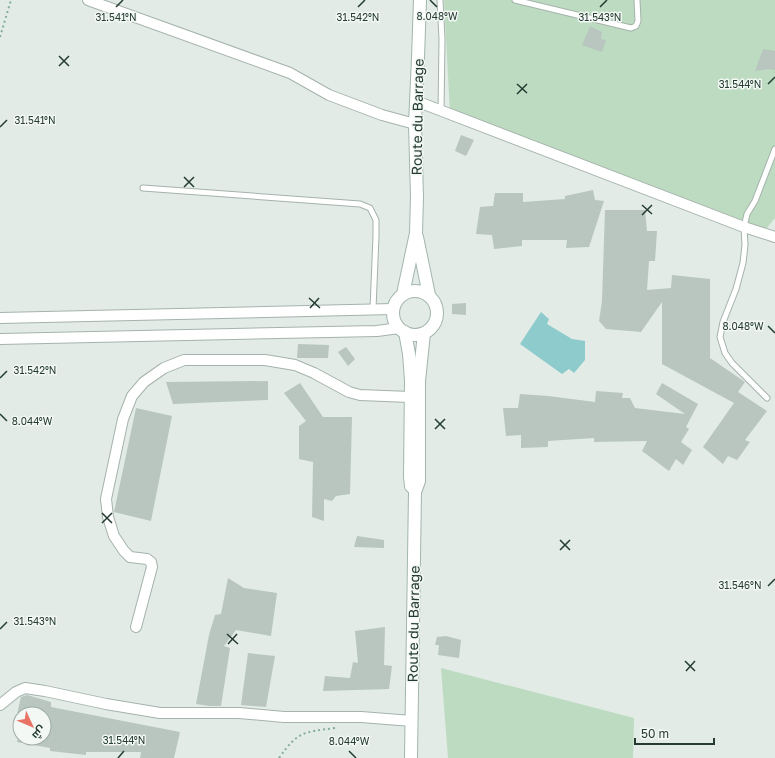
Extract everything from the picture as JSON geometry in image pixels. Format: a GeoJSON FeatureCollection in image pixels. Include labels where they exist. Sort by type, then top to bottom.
{"type":"FeatureCollection","features":[{"type":"Feature","properties":{"kind":"main road","name":"Route du Barrage"},"geometry":{"type":"LineString","coordinates":[[415,490],[411,486],[410,473],[410,364],[402,330],[394,322],[393,309],[399,296],[403,294],[416,233],[417,196],[415,124],[420,0]]}},
{"type":"Feature","properties":{"kind":"main road","name":"Route du Barrage"},"geometry":{"type":"LineString","coordinates":[[411,758],[415,490],[419,481],[419,381],[424,333],[431,329],[438,314],[437,306],[428,295],[416,233]]}},
{"type":"Feature","properties":{"kind":"main road"},"geometry":{"type":"LineString","coordinates":[[403,294],[416,290],[428,295]]}},
{"type":"Feature","properties":{"kind":"main road"},"geometry":{"type":"LineString","coordinates":[[402,330],[414,335],[424,333]]}},
{"type":"Feature","properties":{"kind":"street"},"geometry":{"type":"LineString","coordinates":[[88,0],[290,73],[329,96],[382,115],[415,124]]}},
{"type":"Feature","properties":{"kind":"street"},"geometry":{"type":"LineString","coordinates":[[416,101],[744,227],[775,237]]}},
{"type":"Feature","properties":{"kind":"street"},"geometry":{"type":"LineString","coordinates":[[0,318],[393,309]]}},
{"type":"Feature","properties":{"kind":"street"},"geometry":{"type":"LineString","coordinates":[[0,339],[402,330]]}},
{"type":"Feature","properties":{"kind":"street"},"geometry":{"type":"LineString","coordinates":[[136,628],[152,567],[151,562],[147,559],[130,556],[124,551],[114,536],[108,517],[106,498],[123,419],[132,396],[144,382],[164,368],[184,360],[265,360],[295,365],[314,373],[349,392],[360,395],[410,396]]}},
{"type":"Feature","properties":{"kind":"street"},"geometry":{"type":"LineString","coordinates":[[0,705],[16,692],[25,688],[160,713],[239,713],[284,717],[361,717],[412,721]]}},
{"type":"Feature","properties":{"kind":"lane"},"geometry":{"type":"LineString","coordinates":[[440,0],[442,39],[441,111]]}},
{"type":"Feature","properties":{"kind":"lane"},"geometry":{"type":"LineString","coordinates":[[515,0],[631,28],[636,26],[638,21],[637,0]]}},
{"type":"Feature","properties":{"kind":"lane"},"geometry":{"type":"LineString","coordinates":[[767,398],[732,363],[725,353],[720,337],[723,322],[736,289],[743,264],[745,245],[744,227],[747,214],[755,201],[775,148]]}},
{"type":"Feature","properties":{"kind":"lane"},"geometry":{"type":"LineString","coordinates":[[143,188],[360,204],[370,208],[376,220],[373,309]]}},
{"type":"Feature","properties":{"kind":"path"},"geometry":{"type":"LineString","coordinates":[[0,37],[11,0]]}},
{"type":"Feature","properties":{"kind":"path"},"geometry":{"type":"LineString","coordinates":[[279,758],[295,738],[304,733],[335,728]]}},
{"type":"Feature","properties":{"kind":"green space"},"geometry":{"type":"Polygon","coordinates":[[[444,0],[775,0],[775,218],[766,229],[450,113],[444,0]]]}},
{"type":"Feature","properties":{"kind":"green space"},"geometry":{"type":"Polygon","coordinates":[[[441,668],[634,718],[633,758],[448,758],[441,668]]]}},
{"type":"Feature","properties":{"kind":"water"},"geometry":{"type":"Polygon","coordinates":[[[541,312],[549,319],[547,324],[572,339],[585,341],[585,360],[574,373],[569,369],[562,374],[520,344],[541,312]]]}},
{"type":"Feature","properties":{"kind":"building"},"geometry":{"type":"Polygon","coordinates":[[[590,26],[602,32],[601,39],[606,40],[602,52],[582,45],[590,26]]]}},
{"type":"Feature","properties":{"kind":"building"},"geometry":{"type":"Polygon","coordinates":[[[763,49],[775,51],[775,70],[769,69],[755,71],[763,49]]]}},
{"type":"Feature","properties":{"kind":"building"},"geometry":{"type":"Polygon","coordinates":[[[461,135],[474,140],[466,156],[455,151],[461,135]]]}},
{"type":"Feature","properties":{"kind":"building"},"geometry":{"type":"Polygon","coordinates":[[[593,190],[595,200],[604,201],[589,247],[566,248],[567,240],[522,240],[522,246],[494,249],[492,235],[476,234],[480,207],[493,206],[495,193],[523,193],[523,202],[565,199],[565,196],[593,190]]]}},
{"type":"Feature","properties":{"kind":"building"},"geometry":{"type":"Polygon","coordinates":[[[605,210],[645,210],[647,231],[657,231],[655,261],[649,261],[647,290],[671,288],[672,275],[710,279],[710,358],[745,382],[738,392],[767,411],[745,440],[750,442],[737,460],[728,456],[723,464],[703,447],[734,403],[662,364],[662,302],[641,332],[606,329],[599,321],[602,301],[605,210]]]}},
{"type":"Feature","properties":{"kind":"building"},"geometry":{"type":"Polygon","coordinates":[[[466,303],[466,315],[452,314],[452,304],[466,303]]]}},
{"type":"Feature","properties":{"kind":"building"},"geometry":{"type":"Polygon","coordinates":[[[298,344],[329,345],[328,358],[297,358],[298,344]]]}},
{"type":"Feature","properties":{"kind":"building"},"geometry":{"type":"Polygon","coordinates":[[[346,347],[355,359],[348,366],[338,352],[346,347]]]}},
{"type":"Feature","properties":{"kind":"building"},"geometry":{"type":"Polygon","coordinates":[[[268,381],[268,400],[173,404],[166,382],[268,381]]]}},
{"type":"Feature","properties":{"kind":"building"},"geometry":{"type":"Polygon","coordinates":[[[300,383],[323,417],[352,417],[350,494],[336,496],[332,501],[324,499],[324,521],[312,517],[313,462],[299,459],[299,426],[306,421],[284,393],[300,383]]]}},
{"type":"Feature","properties":{"kind":"building"},"geometry":{"type":"Polygon","coordinates":[[[662,383],[698,404],[686,427],[689,429],[681,442],[692,450],[683,465],[676,459],[669,471],[642,451],[647,441],[594,442],[594,438],[548,441],[548,447],[521,448],[521,435],[506,436],[503,408],[518,408],[520,394],[595,402],[596,391],[623,393],[622,398],[630,398],[635,408],[685,414],[656,394],[662,383]]]}},
{"type":"Feature","properties":{"kind":"building"},"geometry":{"type":"Polygon","coordinates":[[[136,408],[172,416],[151,521],[114,512],[136,408]]]}},
{"type":"Feature","properties":{"kind":"building"},"geometry":{"type":"Polygon","coordinates":[[[357,536],[384,540],[384,548],[354,547],[357,536]]]}},
{"type":"Feature","properties":{"kind":"building"},"geometry":{"type":"Polygon","coordinates":[[[228,578],[244,588],[277,593],[271,636],[236,630],[224,646],[230,648],[221,706],[196,704],[209,635],[215,615],[221,614],[228,578]]]}},
{"type":"Feature","properties":{"kind":"building"},"geometry":{"type":"Polygon","coordinates":[[[385,627],[384,665],[392,666],[389,689],[323,691],[325,676],[350,678],[353,662],[358,663],[355,631],[385,627]]]}},
{"type":"Feature","properties":{"kind":"building"},"geometry":{"type":"Polygon","coordinates":[[[446,636],[461,640],[459,658],[438,655],[439,645],[435,645],[437,637],[446,636]]]}},
{"type":"Feature","properties":{"kind":"building"},"geometry":{"type":"Polygon","coordinates":[[[248,653],[275,656],[266,707],[241,705],[248,653]]]}},
{"type":"Feature","properties":{"kind":"building"},"geometry":{"type":"Polygon","coordinates":[[[27,695],[51,702],[51,706],[19,706],[21,697],[27,695]]]}},
{"type":"Feature","properties":{"kind":"building"},"geometry":{"type":"Polygon","coordinates":[[[52,707],[180,732],[174,758],[140,758],[141,752],[86,752],[86,755],[50,751],[50,748],[39,746],[52,746],[52,707]]]}}]}
